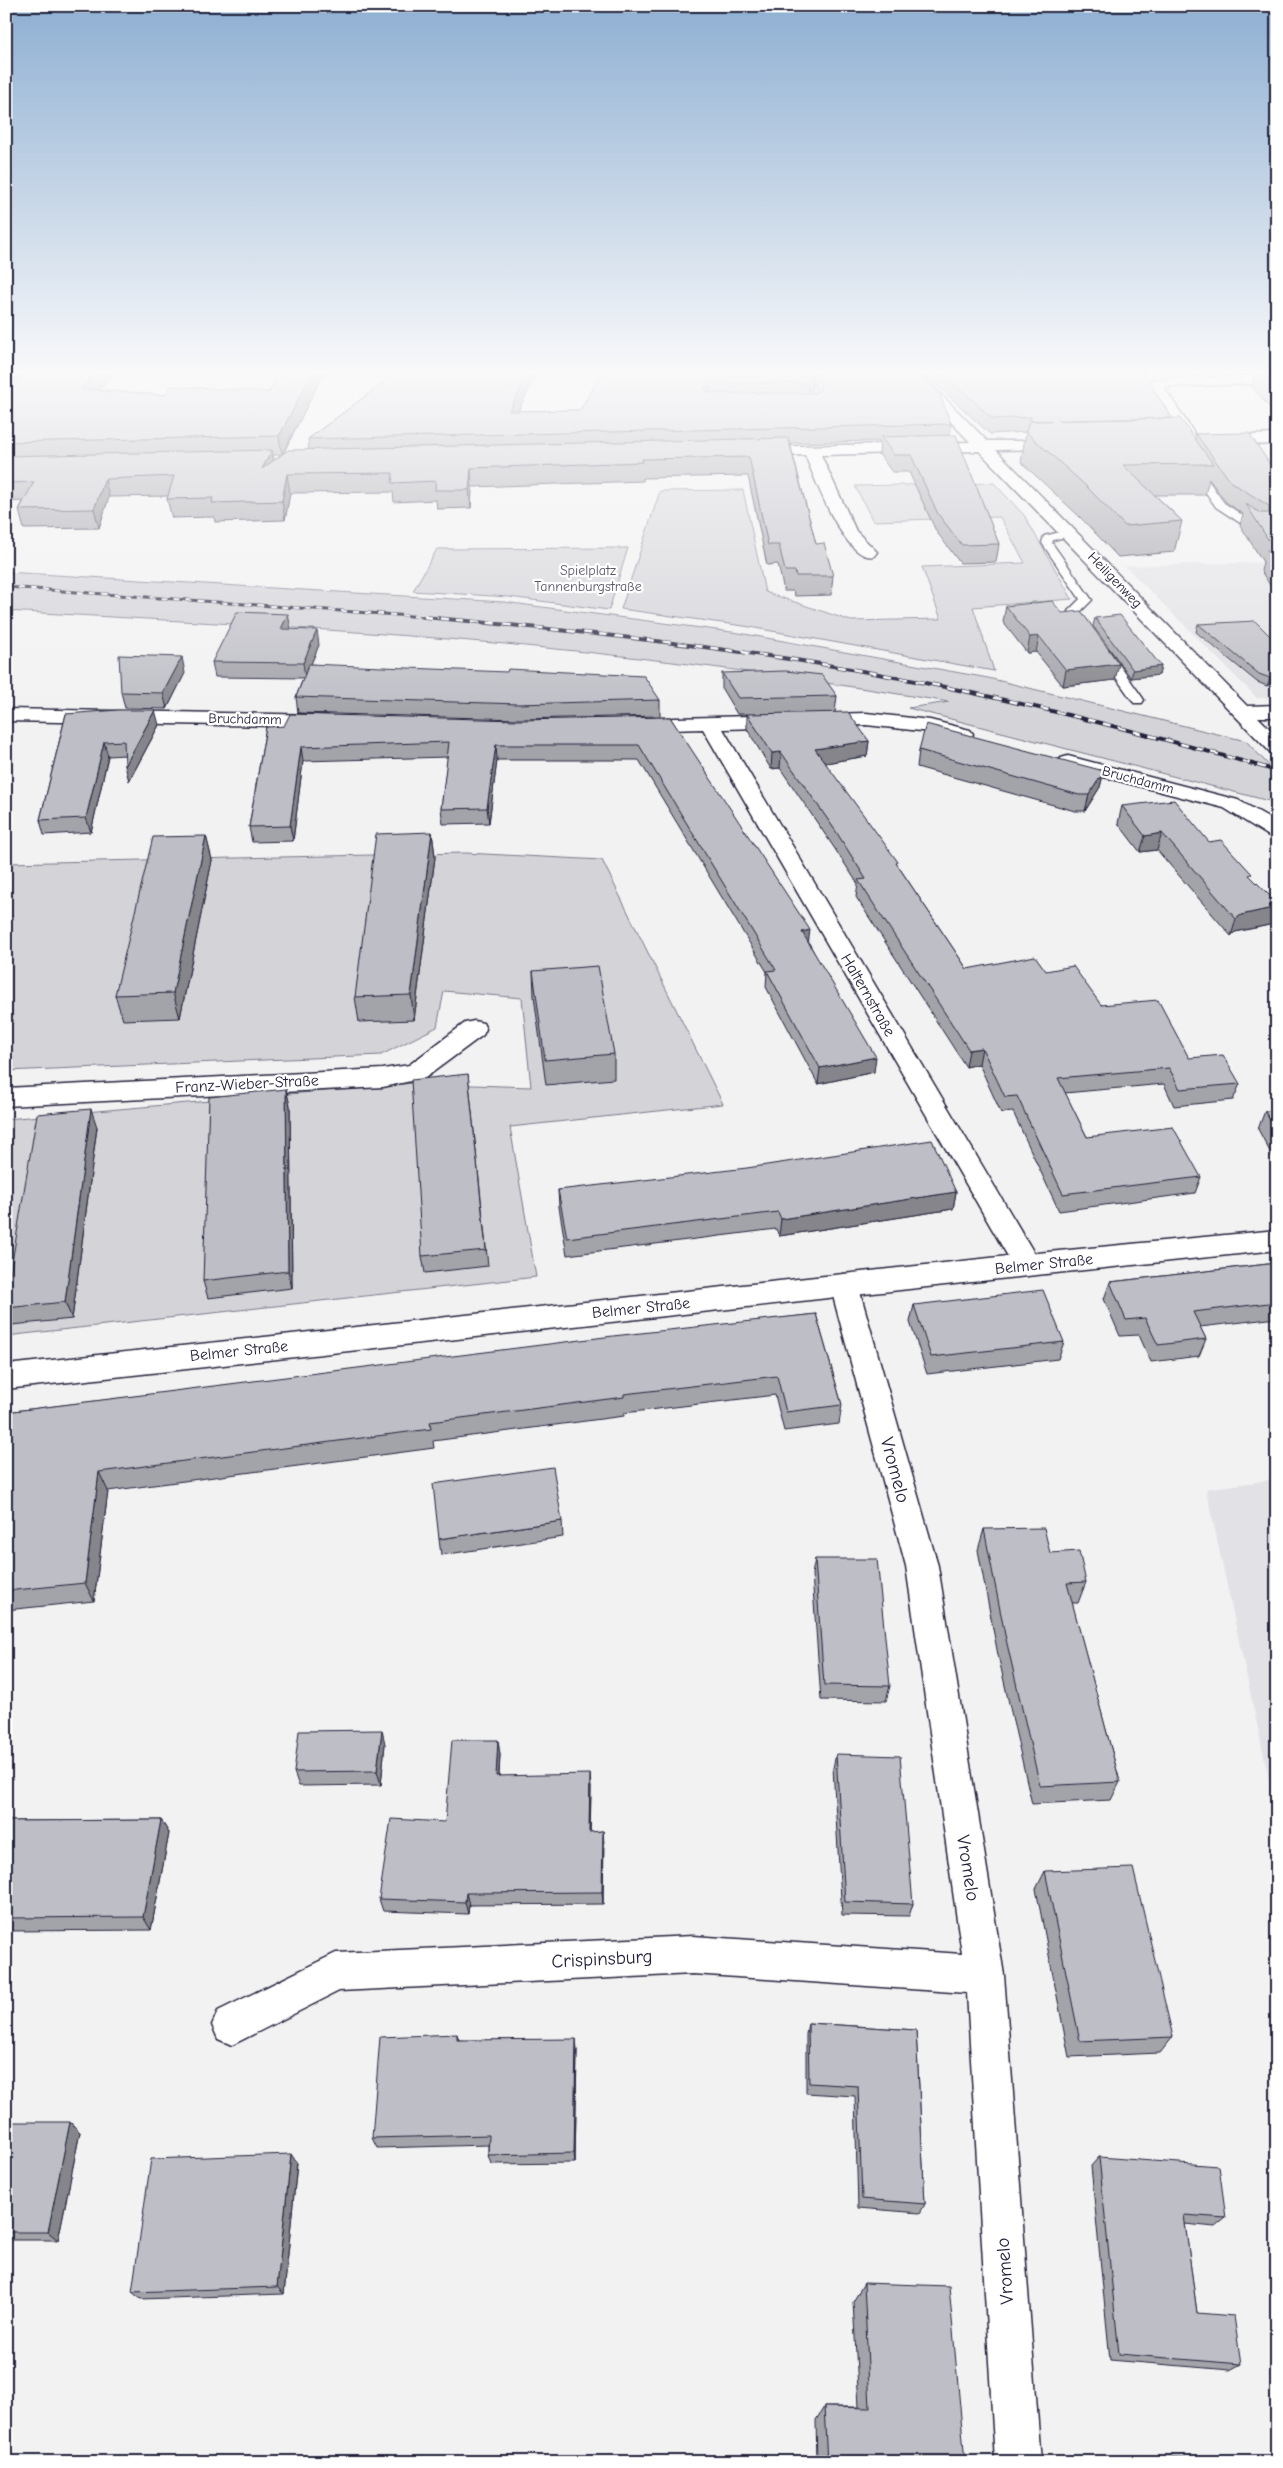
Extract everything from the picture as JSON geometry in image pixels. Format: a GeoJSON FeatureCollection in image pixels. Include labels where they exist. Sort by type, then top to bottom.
{"type":"FeatureCollection","features":[{"type":"Feature","properties":{"kind":"street"},"geometry":{"type":"LineString","coordinates":[[827,485],[849,534],[868,552]]}},
{"type":"Feature","properties":{"kind":"street","name":"Heiligenweg"},"geometry":{"type":"LineString","coordinates":[[1023,485],[1277,748]]}},
{"type":"Feature","properties":{"kind":"street"},"geometry":{"type":"LineString","coordinates":[[1242,712],[1277,711]]}},
{"type":"Feature","properties":{"kind":"street","name":"Bruchdamm"},"geometry":{"type":"LineString","coordinates":[[6,715],[346,722]]}},
{"type":"Feature","properties":{"kind":"street"},"geometry":{"type":"LineString","coordinates":[[624,725],[866,719],[930,726],[977,738]]}},
{"type":"Feature","properties":{"kind":"street","name":"Halternstraße"},"geometry":{"type":"LineString","coordinates":[[710,724],[927,1098],[1027,1265]]}},
{"type":"Feature","properties":{"kind":"street","name":"Bruchdamm"},"geometry":{"type":"LineString","coordinates":[[1053,758],[1231,804],[1277,831]]}},
{"type":"Feature","properties":{"kind":"street","name":"Franz-Wieber-Straße"},"geometry":{"type":"LineString","coordinates":[[6,1097],[383,1078],[416,1072],[474,1029]]}},
{"type":"Feature","properties":{"kind":"street","name":"Belmer Straße"},"geometry":{"type":"LineString","coordinates":[[6,1378],[1027,1265],[1277,1240]]}},
{"type":"Feature","properties":{"kind":"street","name":"Vromelo"},"geometry":{"type":"LineString","coordinates":[[844,1285],[922,1566],[985,1975],[1018,2462]]}},
{"type":"Feature","properties":{"kind":"street","name":"Crispinsburg"},"geometry":{"type":"LineString","coordinates":[[232,2025],[336,1972],[693,1955],[985,1975]]}},
{"type":"Feature","properties":{"kind":"lane"},"geometry":{"type":"LineString","coordinates":[[1206,485],[1220,505],[1258,530]]}},
{"type":"Feature","properties":{"kind":"lane"},"geometry":{"type":"LineString","coordinates":[[1069,533],[1048,538],[1047,543],[1086,600],[1074,611],[1138,700]]}},
{"type":"Feature","properties":{"kind":"shaded area"},"geometry":{"type":"Polygon","coordinates":[[[1277,562],[1277,698],[1257,698],[1125,566],[1277,562]]]}},
{"type":"Feature","properties":{"kind":"shaded area"},"geometry":{"type":"Polygon","coordinates":[[[1277,1479],[1277,1816],[1206,1489],[1277,1479]]]}},
{"type":"Feature","properties":{"kind":"green space"},"geometry":{"type":"Polygon","coordinates":[[[996,485],[1024,515],[1072,599],[973,607],[994,671],[744,626],[621,609],[660,491],[743,490],[765,592],[851,621],[941,619],[922,567],[1025,563],[1000,517],[873,521],[855,486],[996,485]]]}},
{"type":"Feature","properties":{"kind":"green space","name":"Spielplatz Tannenburgstraße"},"geometry":{"type":"Polygon","coordinates":[[[628,548],[609,610],[509,597],[413,591],[437,549],[628,548]]]}},
{"type":"Feature","properties":{"kind":"green space"},"geometry":{"type":"Polygon","coordinates":[[[6,572],[504,602],[739,633],[988,678],[1246,741],[1277,774],[1277,803],[908,708],[949,702],[716,668],[505,644],[291,628],[6,611],[6,572]]]}},
{"type":"Feature","properties":{"kind":"green space"},"geometry":{"type":"Polygon","coordinates":[[[465,853],[602,860],[723,1104],[510,1127],[536,1277],[6,1336],[6,1119],[414,1083],[531,1087],[522,998],[444,991],[437,1027],[381,1055],[6,1071],[6,863],[465,853]]]}},
{"type":"Feature","properties":{"kind":"building"},"geometry":{"type":"Polygon","coordinates":[[[32,485],[103,485],[94,509],[19,510],[32,485]]]}},
{"type":"Feature","properties":{"kind":"building"},"geometry":{"type":"Polygon","coordinates":[[[171,485],[285,485],[282,501],[212,503],[213,498],[167,499],[171,485]]]}},
{"type":"Feature","properties":{"kind":"building"},"geometry":{"type":"Polygon","coordinates":[[[436,485],[469,485],[469,490],[435,490],[436,485]]]}},
{"type":"Feature","properties":{"kind":"building"},"geometry":{"type":"Polygon","coordinates":[[[755,485],[800,485],[816,544],[824,543],[833,576],[796,576],[795,571],[785,571],[779,545],[768,545],[755,485]]]}},
{"type":"Feature","properties":{"kind":"building"},"geometry":{"type":"Polygon","coordinates":[[[925,485],[976,485],[999,544],[962,545],[938,514],[925,485]]]}},
{"type":"Feature","properties":{"kind":"building"},"geometry":{"type":"Polygon","coordinates":[[[1144,485],[1182,521],[1125,526],[1086,486],[1144,485]]]}},
{"type":"Feature","properties":{"kind":"building"},"geometry":{"type":"Polygon","coordinates":[[[1236,485],[1277,485],[1277,564],[1267,550],[1274,549],[1246,504],[1260,513],[1269,513],[1269,506],[1236,485]]]}},
{"type":"Feature","properties":{"kind":"building"},"geometry":{"type":"Polygon","coordinates":[[[1052,601],[1062,613],[1081,611],[1119,664],[1066,670],[1039,636],[1030,637],[1006,606],[1052,601]]]}},
{"type":"Feature","properties":{"kind":"building"},"geometry":{"type":"Polygon","coordinates":[[[237,612],[288,614],[281,629],[317,630],[303,663],[212,662],[237,612]]]}},
{"type":"Feature","properties":{"kind":"building"},"geometry":{"type":"Polygon","coordinates":[[[1120,615],[1161,666],[1133,670],[1095,618],[1120,615]]]}},
{"type":"Feature","properties":{"kind":"building"},"geometry":{"type":"Polygon","coordinates":[[[1255,621],[1277,643],[1277,673],[1270,678],[1259,674],[1198,624],[1255,621]]]}},
{"type":"Feature","properties":{"kind":"building"},"geometry":{"type":"Polygon","coordinates":[[[119,655],[182,657],[163,693],[121,692],[119,655]]]}},
{"type":"Feature","properties":{"kind":"building"},"geometry":{"type":"Polygon","coordinates":[[[309,664],[507,672],[508,669],[644,676],[660,700],[518,704],[296,697],[309,664]]]}},
{"type":"Feature","properties":{"kind":"building"},"geometry":{"type":"Polygon","coordinates":[[[786,671],[822,675],[837,696],[738,698],[722,673],[786,671]]]}},
{"type":"Feature","properties":{"kind":"building"},"geometry":{"type":"Polygon","coordinates":[[[118,710],[155,710],[125,766],[124,741],[104,742],[86,818],[40,820],[66,714],[118,710]]]}},
{"type":"Feature","properties":{"kind":"building"},"geometry":{"type":"Polygon","coordinates":[[[848,712],[869,741],[815,749],[898,862],[896,863],[967,969],[1035,956],[1046,971],[1073,966],[1101,1005],[1158,1000],[1189,1058],[1223,1055],[1240,1084],[1180,1089],[1169,1068],[1058,1078],[1087,1137],[1173,1127],[1201,1177],[1063,1194],[1017,1096],[1005,1097],[982,1048],[969,1050],[858,880],[866,879],[835,830],[781,752],[772,753],[747,714],[848,712]]]}},
{"type":"Feature","properties":{"kind":"building"},"geometry":{"type":"Polygon","coordinates":[[[290,714],[518,720],[670,717],[810,930],[802,932],[876,1057],[820,1068],[767,971],[776,970],[639,745],[496,745],[487,808],[441,809],[449,742],[301,747],[290,826],[249,827],[266,727],[284,726],[290,714]]]}},
{"type":"Feature","properties":{"kind":"building"},"geometry":{"type":"Polygon","coordinates":[[[926,724],[1104,771],[1089,795],[1079,795],[919,750],[926,724]]]}},
{"type":"Feature","properties":{"kind":"building"},"geometry":{"type":"Polygon","coordinates":[[[1174,800],[1209,842],[1221,840],[1252,874],[1249,875],[1277,903],[1277,907],[1241,915],[1236,919],[1162,833],[1145,836],[1122,806],[1174,800]]]}},
{"type":"Feature","properties":{"kind":"building"},"geometry":{"type":"Polygon","coordinates":[[[432,832],[411,995],[355,997],[376,834],[432,832]]]}},
{"type":"Feature","properties":{"kind":"building"},"geometry":{"type":"Polygon","coordinates":[[[206,836],[173,993],[115,995],[153,837],[206,836]]]}},
{"type":"Feature","properties":{"kind":"building"},"geometry":{"type":"Polygon","coordinates":[[[598,966],[614,1054],[545,1060],[533,971],[598,966]]]}},
{"type":"Feature","properties":{"kind":"building"},"geometry":{"type":"Polygon","coordinates":[[[468,1074],[486,1250],[422,1256],[411,1080],[468,1074]]]}},
{"type":"Feature","properties":{"kind":"building"},"geometry":{"type":"Polygon","coordinates":[[[286,1089],[288,1271],[203,1281],[209,1097],[286,1089]]]}},
{"type":"Feature","properties":{"kind":"building"},"geometry":{"type":"Polygon","coordinates":[[[91,1109],[65,1302],[6,1308],[6,1298],[37,1114],[91,1109]]]}},
{"type":"Feature","properties":{"kind":"building"},"geometry":{"type":"Polygon","coordinates":[[[1277,1110],[1277,1134],[1265,1111],[1277,1110]]]}},
{"type":"Feature","properties":{"kind":"building"},"geometry":{"type":"Polygon","coordinates":[[[932,1140],[956,1192],[781,1219],[778,1212],[567,1238],[558,1190],[747,1168],[932,1140]]]}},
{"type":"Feature","properties":{"kind":"building"},"geometry":{"type":"Polygon","coordinates":[[[1277,1263],[1277,1302],[1193,1312],[1206,1339],[1158,1345],[1145,1318],[1126,1320],[1110,1282],[1277,1263]]]}},
{"type":"Feature","properties":{"kind":"building"},"geometry":{"type":"Polygon","coordinates":[[[1043,1290],[1064,1342],[931,1357],[914,1305],[1043,1290]]]}},
{"type":"Feature","properties":{"kind":"building"},"geometry":{"type":"Polygon","coordinates":[[[816,1314],[842,1405],[786,1412],[777,1376],[624,1394],[624,1397],[430,1422],[431,1429],[99,1472],[85,1583],[6,1591],[6,1412],[613,1336],[816,1314]]]}},
{"type":"Feature","properties":{"kind":"building"},"geometry":{"type":"Polygon","coordinates":[[[553,1467],[562,1521],[439,1539],[433,1484],[553,1467]]]}},
{"type":"Feature","properties":{"kind":"building"},"geometry":{"type":"Polygon","coordinates":[[[1044,1528],[1050,1553],[1079,1551],[1086,1582],[1067,1583],[1120,1782],[1040,1786],[1005,1635],[984,1529],[1044,1528]]]}},
{"type":"Feature","properties":{"kind":"building"},"geometry":{"type":"Polygon","coordinates":[[[815,1559],[877,1559],[890,1686],[824,1685],[815,1559]]]}},
{"type":"Feature","properties":{"kind":"building"},"geometry":{"type":"Polygon","coordinates":[[[382,1730],[377,1771],[294,1772],[299,1731],[382,1730]]]}},
{"type":"Feature","properties":{"kind":"building"},"geometry":{"type":"Polygon","coordinates":[[[452,1740],[498,1740],[496,1776],[590,1774],[589,1832],[603,1831],[602,1892],[466,1893],[465,1902],[379,1899],[391,1819],[445,1822],[452,1740]]]}},
{"type":"Feature","properties":{"kind":"building"},"geometry":{"type":"Polygon","coordinates":[[[836,1754],[900,1756],[913,1904],[845,1902],[836,1754]]]}},
{"type":"Feature","properties":{"kind":"building"},"geometry":{"type":"Polygon","coordinates":[[[161,1820],[143,1917],[6,1918],[6,1821],[161,1820]]]}},
{"type":"Feature","properties":{"kind":"building"},"geometry":{"type":"Polygon","coordinates":[[[1133,1868],[1173,2037],[1080,2041],[1045,1871],[1133,1868]]]}},
{"type":"Feature","properties":{"kind":"building"},"geometry":{"type":"Polygon","coordinates":[[[808,2023],[916,2030],[925,2204],[862,2199],[858,2086],[809,2083],[808,2023]]]}},
{"type":"Feature","properties":{"kind":"building"},"geometry":{"type":"Polygon","coordinates":[[[457,2034],[457,2040],[576,2039],[574,2153],[488,2155],[489,2135],[372,2138],[380,2037],[457,2034]]]}},
{"type":"Feature","properties":{"kind":"building"},"geometry":{"type":"Polygon","coordinates":[[[6,2122],[70,2122],[48,2232],[6,2232],[6,2122]]]}},
{"type":"Feature","properties":{"kind":"building"},"geometry":{"type":"Polygon","coordinates":[[[291,2154],[277,2287],[132,2292],[151,2159],[291,2154]]]}},
{"type":"Feature","properties":{"kind":"building"},"geometry":{"type":"Polygon","coordinates":[[[1099,2157],[1219,2166],[1226,2218],[1184,2215],[1197,2313],[1234,2316],[1241,2364],[1119,2354],[1099,2157]]]}},
{"type":"Feature","properties":{"kind":"building"},"geometry":{"type":"Polygon","coordinates":[[[864,2283],[949,2286],[965,2462],[827,2462],[824,2407],[870,2408],[864,2283]]]}},
{"type":"Feature","properties":{"kind":"building"},"geometry":{"type":"Polygon","coordinates":[[[1144,2456],[1229,2460],[1229,2462],[1145,2462],[1144,2456]]]}},
{"type":"Feature","properties":{"kind":"railway"},"geometry":{"type":"LineString","coordinates":[[6,587],[438,618]]}},
{"type":"Feature","properties":{"kind":"railway"},"geometry":{"type":"LineString","coordinates":[[424,617],[676,643],[777,657],[884,675],[1054,711],[1277,771]]}}]}
